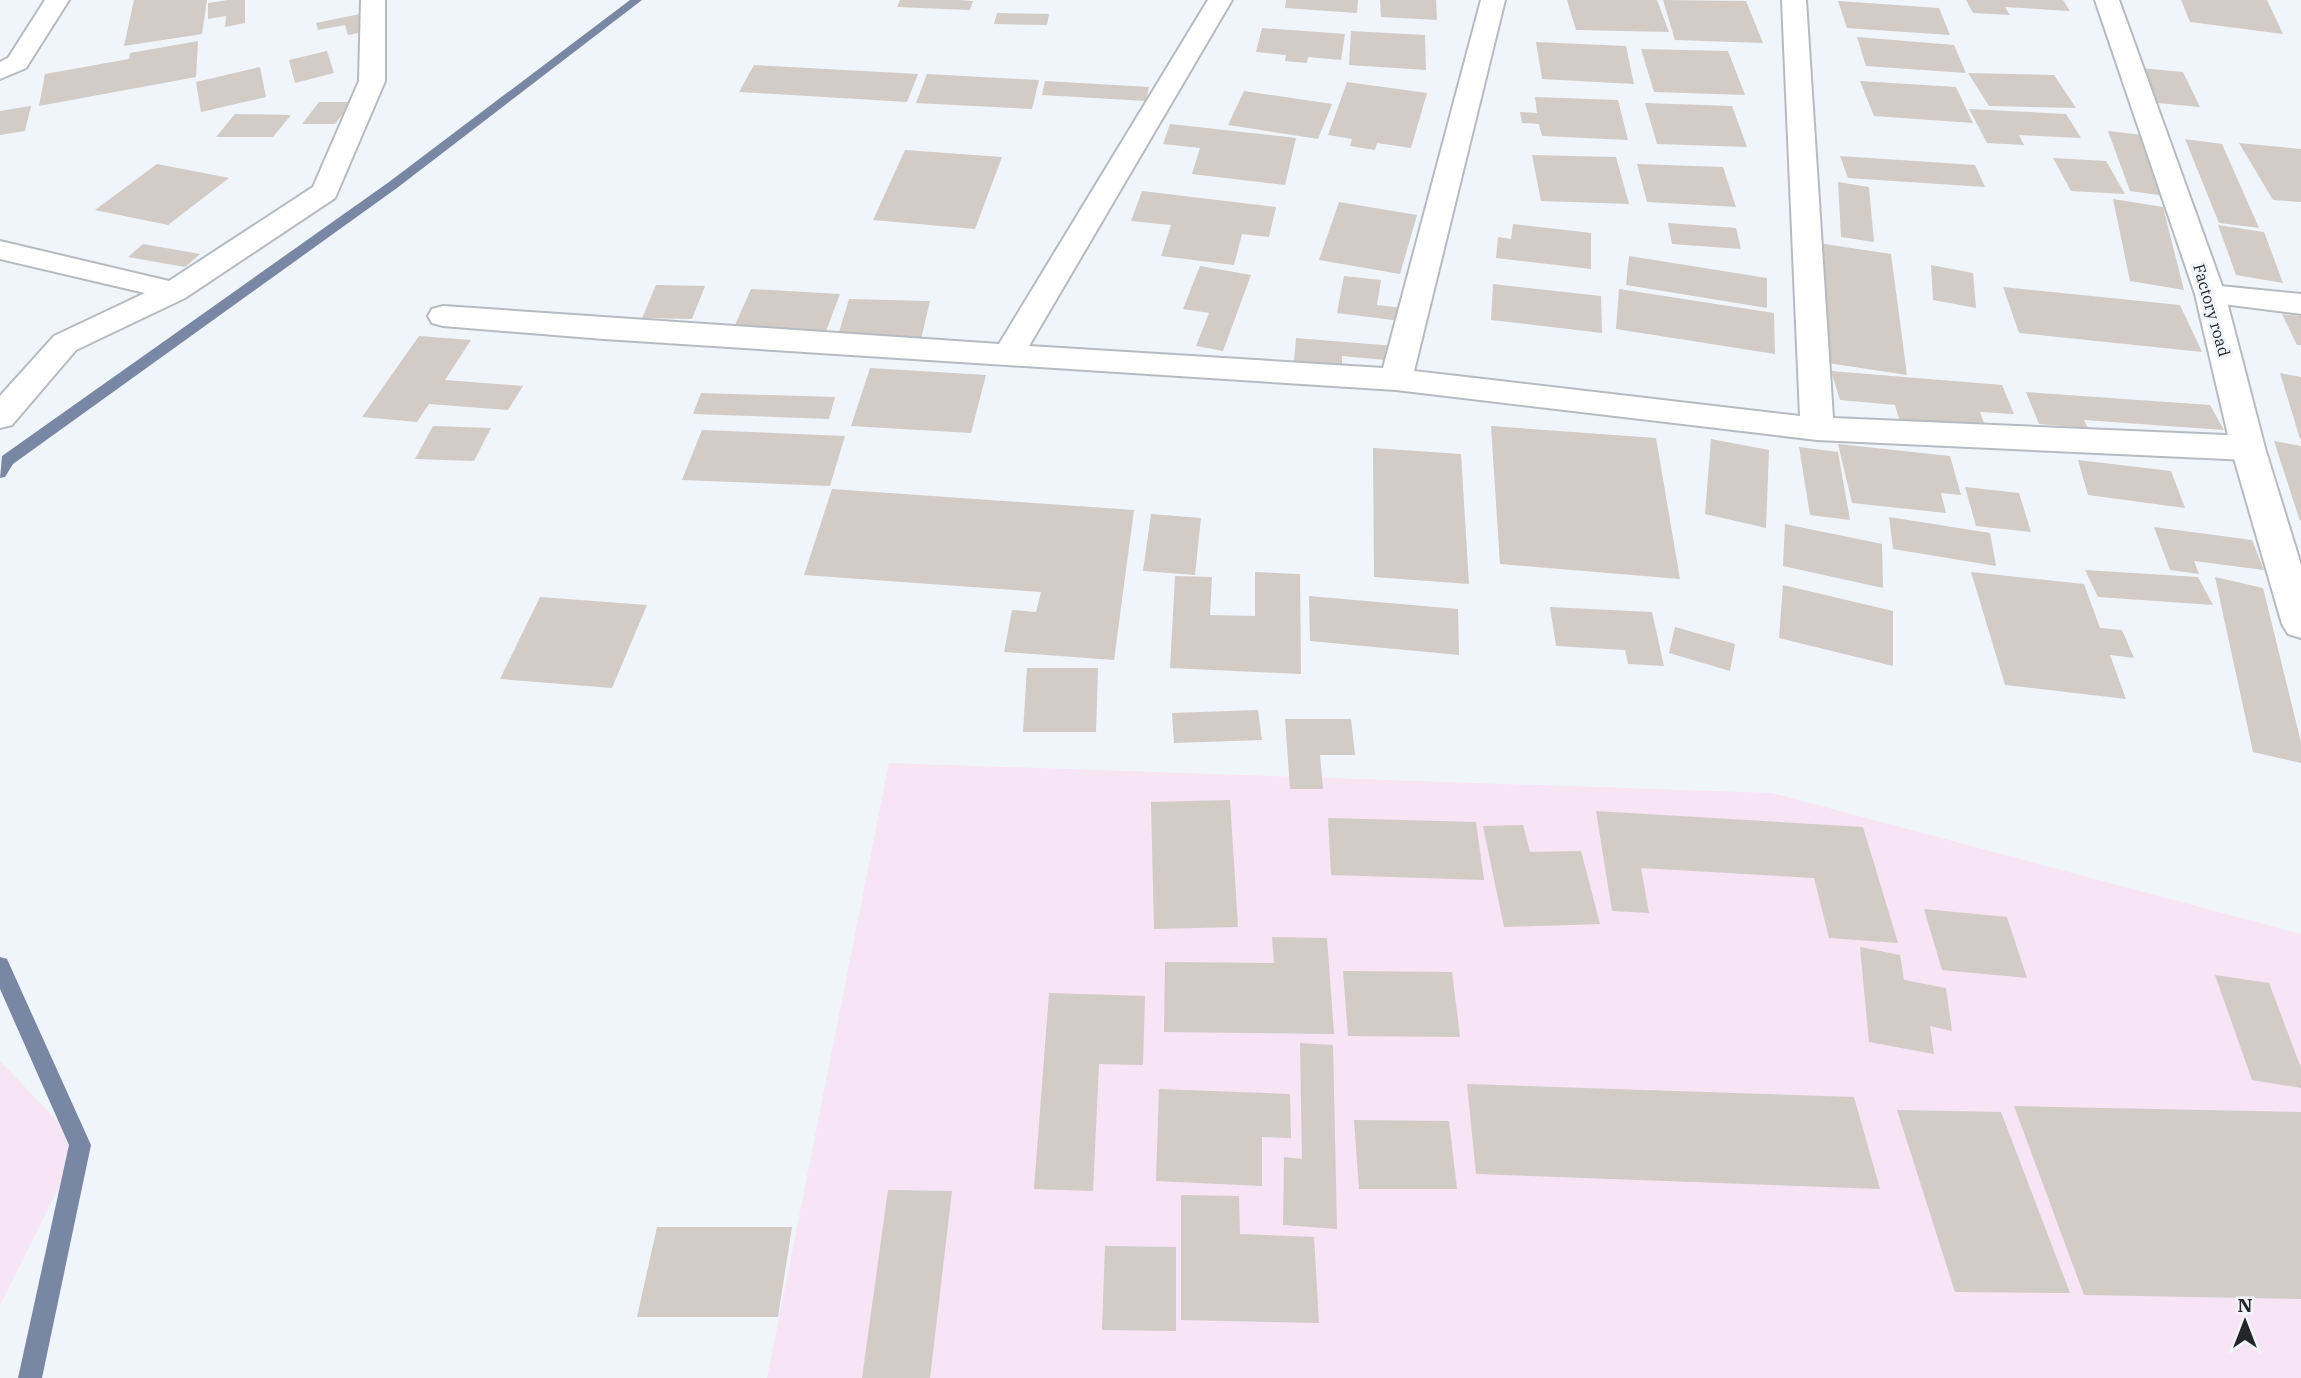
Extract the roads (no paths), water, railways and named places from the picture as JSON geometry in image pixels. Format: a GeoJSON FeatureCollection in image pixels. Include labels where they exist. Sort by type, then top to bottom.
{"type":"FeatureCollection","features":[{"type":"Feature","properties":{"kind":"street"},"geometry":{"type":"LineString","coordinates":[[0,71],[17,62],[57,0]]}},
{"type":"Feature","properties":{"kind":"street"},"geometry":{"type":"LineString","coordinates":[[0,416],[65,344],[174,291],[325,192],[372,81],[373,0]]}},
{"type":"Feature","properties":{"kind":"street"},"geometry":{"type":"LineString","coordinates":[[1008,355],[1220,0]]}},
{"type":"Feature","properties":{"kind":"street"},"geometry":{"type":"LineString","coordinates":[[1395,379],[1493,0]]}},
{"type":"Feature","properties":{"kind":"street"},"geometry":{"type":"LineString","coordinates":[[1794,0],[1817,429]]}},
{"type":"Feature","properties":{"kind":"street","name":"Factory road"},"geometry":{"type":"LineString","coordinates":[[2107,0],[2210,294],[2248,448],[2301,624]]}},
{"type":"Feature","properties":{"kind":"street"},"geometry":{"type":"LineString","coordinates":[[0,250],[174,291]]}},
{"type":"Feature","properties":{"kind":"street"},"geometry":{"type":"LineString","coordinates":[[2210,294],[2301,304]]}},
{"type":"Feature","properties":{"kind":"street"},"geometry":{"type":"LineString","coordinates":[[443,316],[1395,379],[1817,429],[2248,448]]}},
{"type":"Feature","properties":{"kind":"waterway"},"geometry":{"type":"LineString","coordinates":[[0,473],[7,460],[393,185],[637,0]]}},
{"type":"Feature","properties":{"kind":"waterway"},"geometry":{"type":"LineString","coordinates":[[0,966],[80,1145],[30,1378]]}}]}
